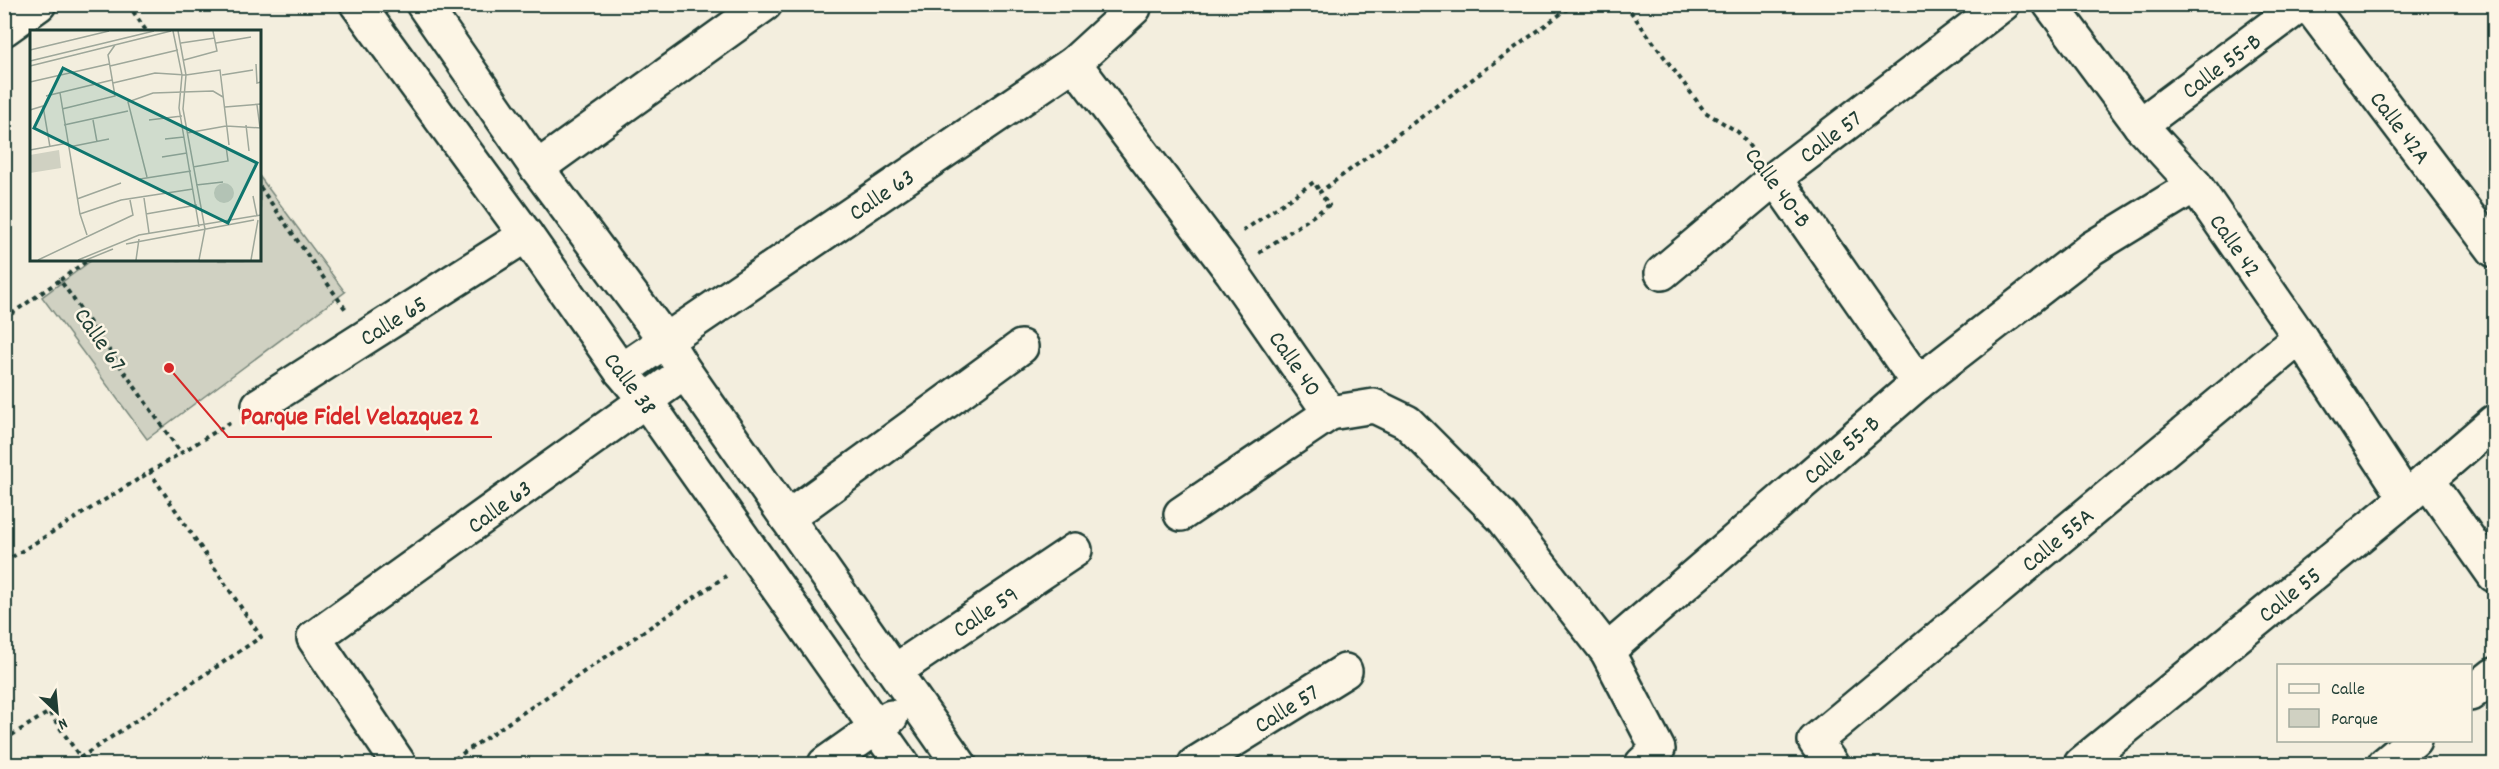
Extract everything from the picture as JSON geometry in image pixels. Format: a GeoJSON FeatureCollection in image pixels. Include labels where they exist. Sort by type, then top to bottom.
{"type":"FeatureCollection","features":[{"type":"Feature","properties":{"kind":"street"},"geometry":{"type":"LineString","coordinates":[[4,29],[39,4]]}},
{"type":"Feature","properties":{"kind":"street","name":"Calle 38"},"geometry":{"type":"LineString","coordinates":[[357,4],[526,235],[621,371],[646,401],[902,765]]}},
{"type":"Feature","properties":{"kind":"street"},"geometry":{"type":"LineString","coordinates":[[537,168],[765,4]]}},
{"type":"Feature","properties":{"kind":"street","name":"Calle 57"},"geometry":{"type":"LineString","coordinates":[[1662,273],[1775,178],[2003,4]]}},
{"type":"Feature","properties":{"kind":"street","name":"Calle 55-B"},"geometry":{"type":"LineString","coordinates":[[2140,125],[2302,4]]}},
{"type":"Feature","properties":{"kind":"street","name":"Calle 42A"},"geometry":{"type":"LineString","coordinates":[[2308,4],[2494,250]]}},
{"type":"Feature","properties":{"kind":"street"},"geometry":{"type":"LineString","coordinates":[[388,45],[431,7]]}},
{"type":"Feature","properties":{"kind":"street","name":"Calle 38"},"geometry":{"type":"LineString","coordinates":[[431,7],[537,168],[665,340],[959,765]]}},
{"type":"Feature","properties":{"kind":"street","name":"Calle 63"},"geometry":{"type":"LineString","coordinates":[[621,371],[1074,63],[1134,8]]}},
{"type":"Feature","properties":{"kind":"street","name":"Calle 42"},"geometry":{"type":"LineString","coordinates":[[2065,10],[2140,125],[2195,185],[2300,337],[2417,489],[2494,574]]}},
{"type":"Feature","properties":{"kind":"street","name":"Calle 40"},"geometry":{"type":"LineString","coordinates":[[1074,63],[1223,261],[1330,413],[1374,406],[1407,422],[1503,518],[1608,651]]}},
{"type":"Feature","properties":{"kind":"street","name":"Calle 40-B"},"geometry":{"type":"LineString","coordinates":[[1775,178],[1918,383]]}},
{"type":"Feature","properties":{"kind":"street","name":"Calle 55-B"},"geometry":{"type":"LineString","coordinates":[[1608,651],[1918,383],[2092,248],[2195,185]]}},
{"type":"Feature","properties":{"kind":"street","name":"Calle 65"},"geometry":{"type":"LineString","coordinates":[[259,405],[526,235]]}},
{"type":"Feature","properties":{"kind":"street","name":"Calle 55A"},"geometry":{"type":"LineString","coordinates":[[1823,753],[2300,337]]}},
{"type":"Feature","properties":{"kind":"street"},"geometry":{"type":"LineString","coordinates":[[786,518],[1021,347]]}},
{"type":"Feature","properties":{"kind":"street","name":"Calle 63"},"geometry":{"type":"LineString","coordinates":[[399,765],[314,638],[685,372]]}},
{"type":"Feature","properties":{"kind":"street"},"geometry":{"type":"LineString","coordinates":[[1181,514],[1330,413]]}},
{"type":"Feature","properties":{"kind":"street","name":"Calle 55"},"geometry":{"type":"LineString","coordinates":[[2080,765],[2417,489],[2494,422]]}},
{"type":"Feature","properties":{"kind":"street","name":"Calle 59"},"geometry":{"type":"LineString","coordinates":[[895,672],[1075,550]]}},
{"type":"Feature","properties":{"kind":"street"},"geometry":{"type":"LineString","coordinates":[[1608,651],[1658,749],[1642,765]]}},
{"type":"Feature","properties":{"kind":"street","name":"Calle 57"},"geometry":{"type":"LineString","coordinates":[[1196,765],[1345,671]]}},
{"type":"Feature","properties":{"kind":"street"},"geometry":{"type":"LineString","coordinates":[[2472,692],[2494,675]]}},
{"type":"Feature","properties":{"kind":"street"},"geometry":{"type":"LineString","coordinates":[[825,765],[914,701]]}},
{"type":"Feature","properties":{"kind":"street"},"geometry":{"type":"LineString","coordinates":[[2385,765],[2413,742]]}},
{"type":"Feature","properties":{"kind":"path"},"geometry":{"type":"LineString","coordinates":[[128,4],[146,30]]}},
{"type":"Feature","properties":{"kind":"path"},"geometry":{"type":"LineString","coordinates":[[1320,192],[1574,4]]}},
{"type":"Feature","properties":{"kind":"path","name":"Calle 40-B"},"geometry":{"type":"LineString","coordinates":[[1625,4],[1705,112],[1737,132],[1775,178]]}},
{"type":"Feature","properties":{"kind":"path"},"geometry":{"type":"LineString","coordinates":[[1314,182],[1329,205],[1223,261],[1314,182]]}},
{"type":"Feature","properties":{"kind":"path"},"geometry":{"type":"LineString","coordinates":[[261,188],[366,337]]}},
{"type":"Feature","properties":{"kind":"path"},"geometry":{"type":"LineString","coordinates":[[4,319],[87,261]]}},
{"type":"Feature","properties":{"kind":"path","name":"Calle 67"},"geometry":{"type":"LineString","coordinates":[[60,280],[181,453]]}},
{"type":"Feature","properties":{"kind":"path"},"geometry":{"type":"LineString","coordinates":[[4,562],[259,405]]}},
{"type":"Feature","properties":{"kind":"path"},"geometry":{"type":"LineString","coordinates":[[81,758],[261,637],[150,472]]}},
{"type":"Feature","properties":{"kind":"path"},"geometry":{"type":"LineString","coordinates":[[447,765],[754,557]]}},
{"type":"Feature","properties":{"kind":"path"},"geometry":{"type":"LineString","coordinates":[[4,740],[50,712],[85,765]]}},
{"type":"Feature","properties":{"kind":"green space"},"geometry":{"type":"Polygon","coordinates":[[[261,178],[345,292],[147,439],[42,297],[91,261],[261,261],[261,178]]]}},
{"type":"Feature","properties":{"kind":"place","name":"Parque Fidel Velazquez 2"},"geometry":{"type":"Point","coordinates":[169,368]}}]}
